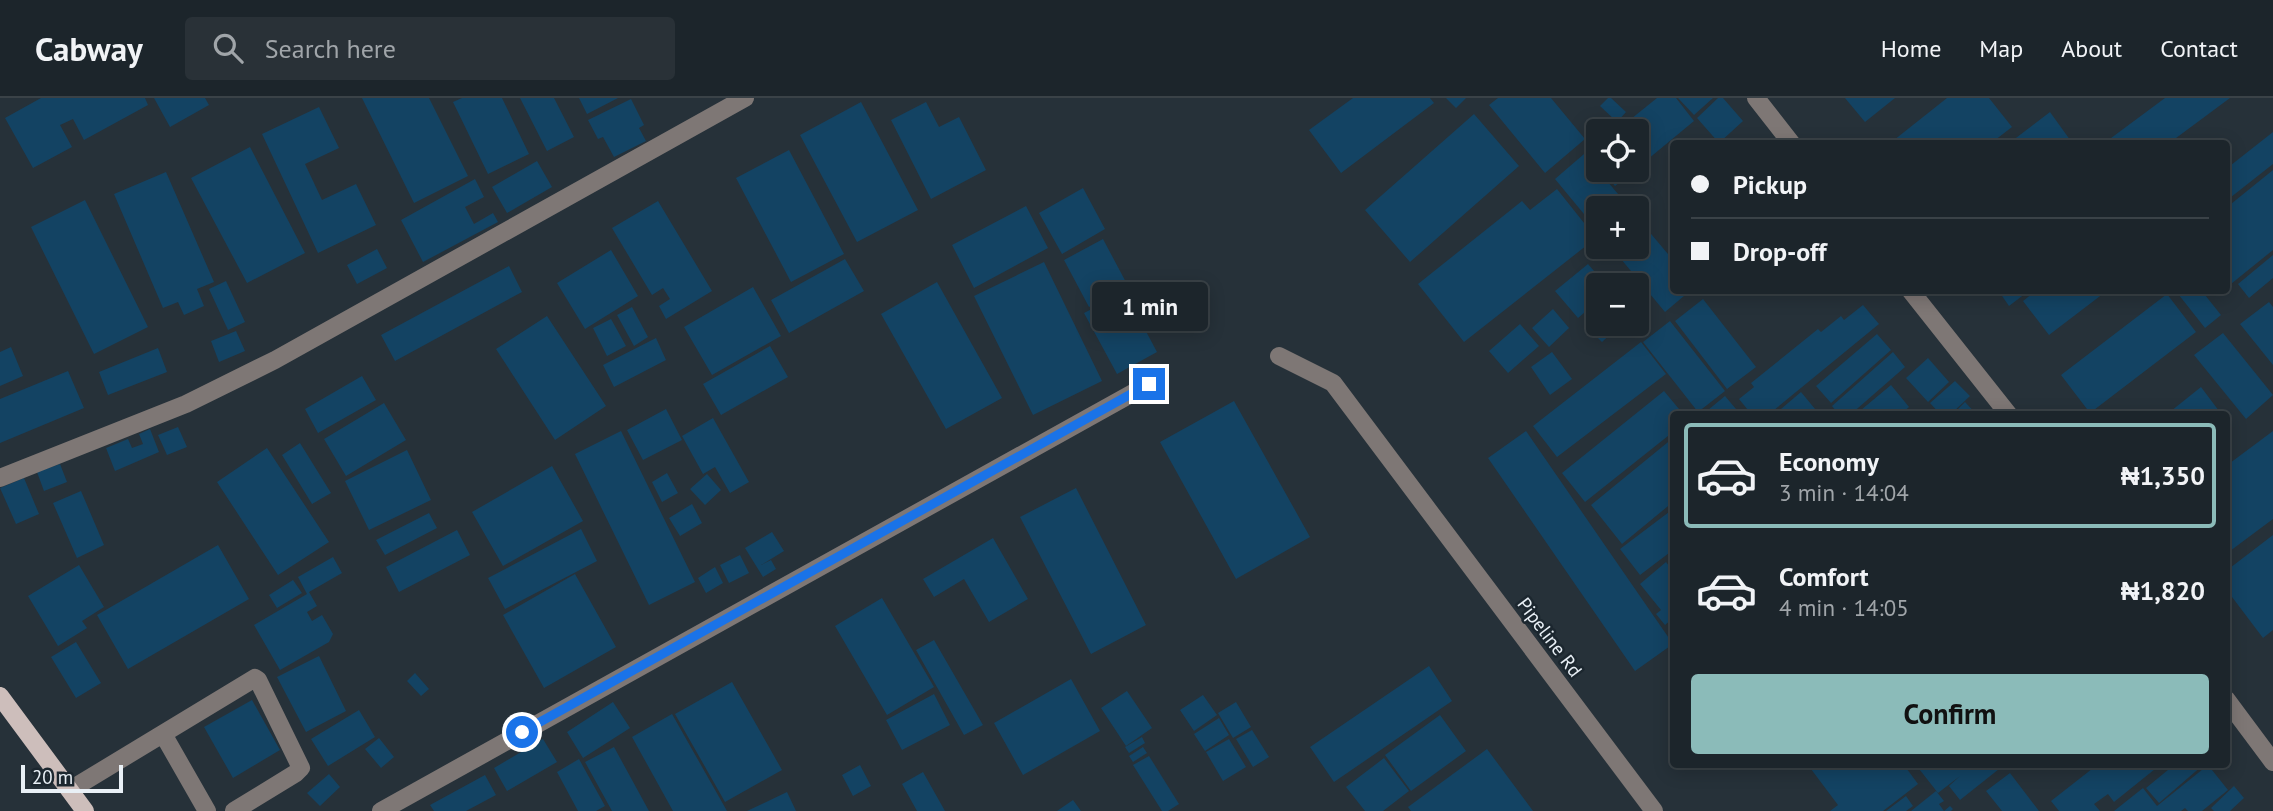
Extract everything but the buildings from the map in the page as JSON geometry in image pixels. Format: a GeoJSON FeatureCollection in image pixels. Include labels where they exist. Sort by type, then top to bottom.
{"type":"FeatureCollection","features":[{"type":"Feature","properties":{"kind":"main road"},"geometry":{"type":"LineString","coordinates":[[0,696],[85,811]]}},
{"type":"Feature","properties":{"kind":"street"},"geometry":{"type":"LineString","coordinates":[[0,478],[186,404],[275,360],[745,98]]}},
{"type":"Feature","properties":{"kind":"street"},"geometry":{"type":"LineString","coordinates":[[1756,98],[1789,140]]}},
{"type":"Feature","properties":{"kind":"street"},"geometry":{"type":"LineString","coordinates":[[1913,294],[2006,411]]}},
{"type":"Feature","properties":{"kind":"street","name":"Pipeline Rd"},"geometry":{"type":"LineString","coordinates":[[1279,356],[1333,383],[1654,811]]}},
{"type":"Feature","properties":{"kind":"street"},"geometry":{"type":"LineString","coordinates":[[381,811],[1149,384]]}},
{"type":"Feature","properties":{"kind":"street"},"geometry":{"type":"LineString","coordinates":[[70,790],[255,678],[301,768],[234,811]]}},
{"type":"Feature","properties":{"kind":"street"},"geometry":{"type":"LineString","coordinates":[[2230,704],[2273,762]]}},
{"type":"Feature","properties":{"kind":"street"},"geometry":{"type":"LineString","coordinates":[[163,734],[207,811]]}},
{"type":"Feature","properties":{"kind":"route"},"geometry":{"type":"LineString","coordinates":[[522,732],[1149,384]]}}]}
